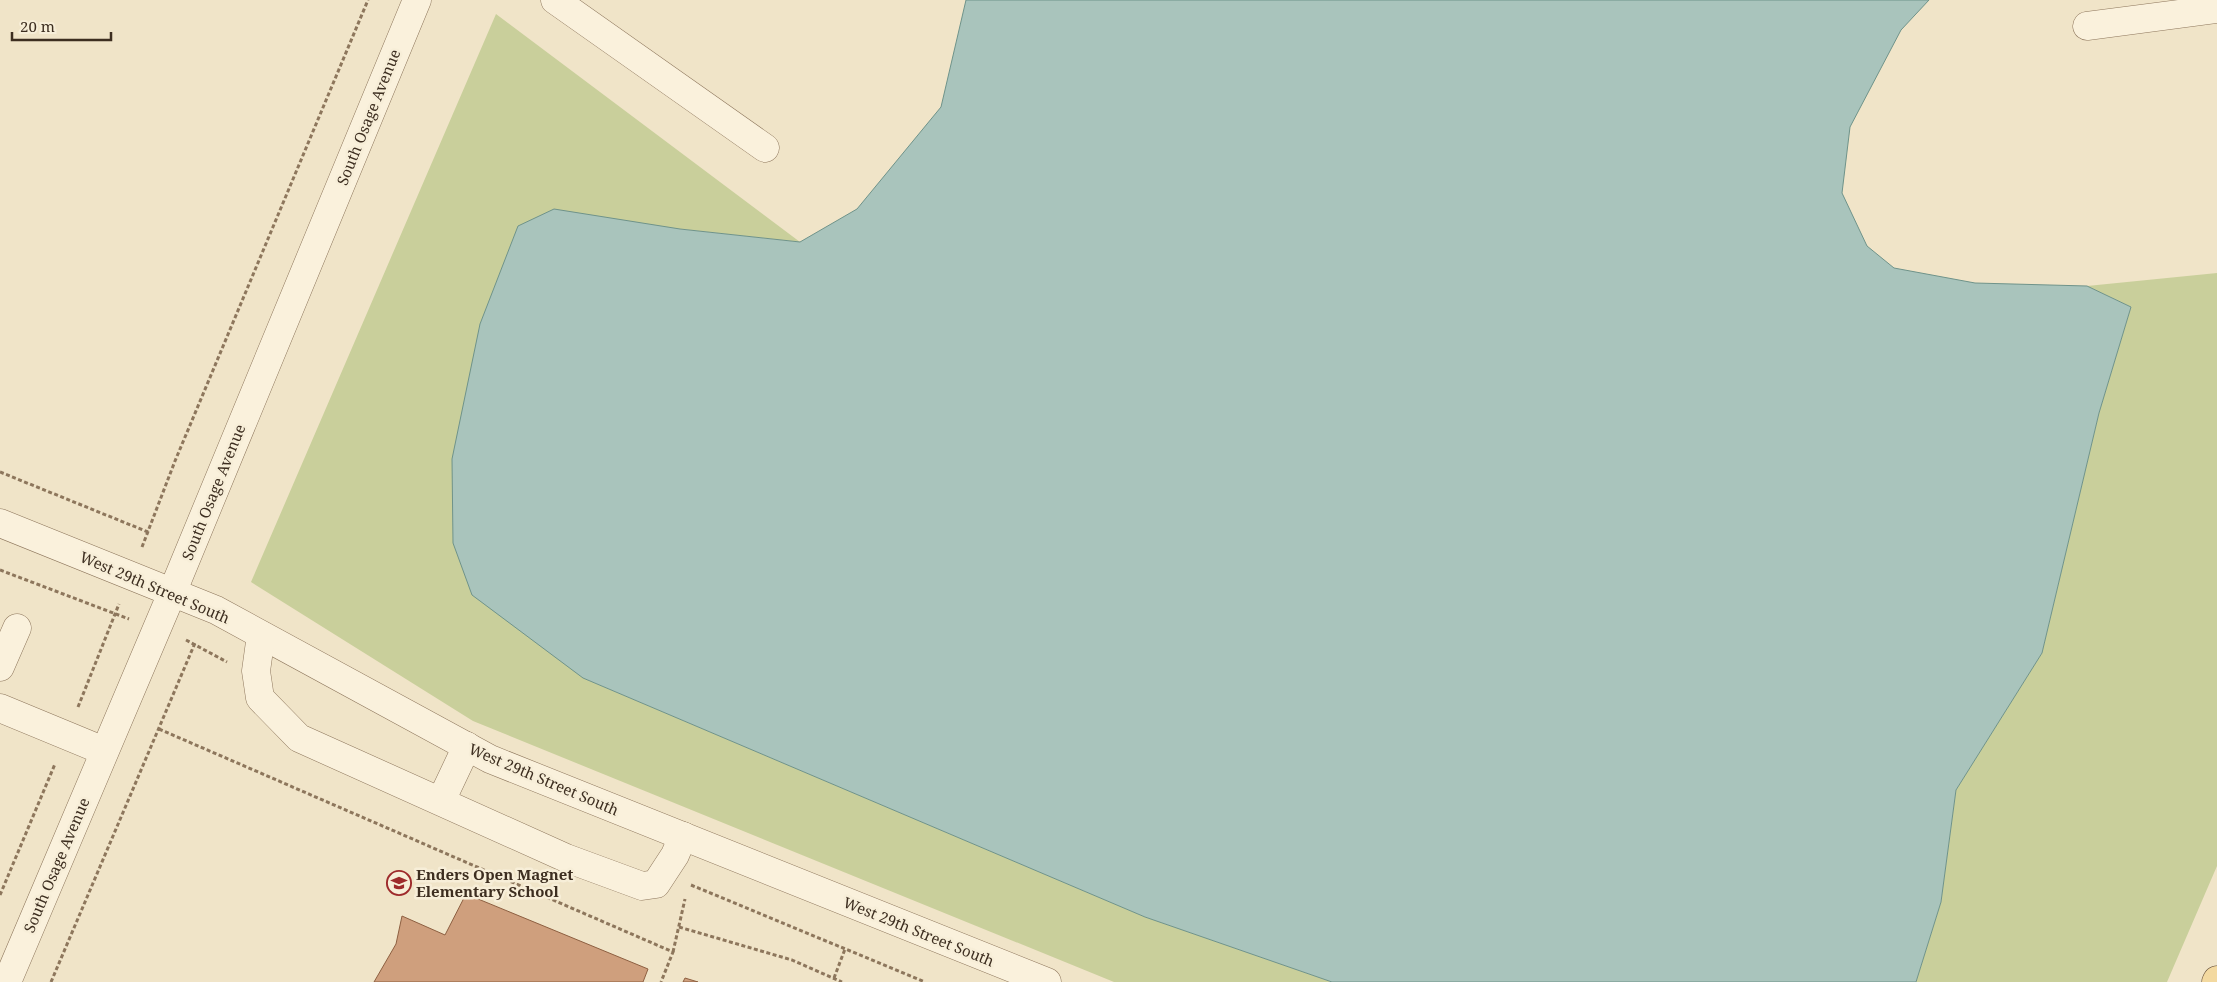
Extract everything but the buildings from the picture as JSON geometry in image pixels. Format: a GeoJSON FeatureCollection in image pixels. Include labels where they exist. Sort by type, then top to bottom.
{"type":"FeatureCollection","features":[{"type":"Feature","properties":{"kind":"street","name":"South Osage Avenue"},"geometry":{"type":"LineString","coordinates":[[7,967],[104,752],[172,593],[417,0]]}},
{"type":"Feature","properties":{"kind":"street"},"geometry":{"type":"LineString","coordinates":[[555,0],[765,148]]}},
{"type":"Feature","properties":{"kind":"street"},"geometry":{"type":"LineString","coordinates":[[2087,26],[2217,9]]}},
{"type":"Feature","properties":{"kind":"street","name":"West 29th Street South"},"geometry":{"type":"LineString","coordinates":[[0,524],[216,610],[490,759],[1044,981]]}},
{"type":"Feature","properties":{"kind":"street"},"geometry":{"type":"LineString","coordinates":[[0,667],[16,628]]}},
{"type":"Feature","properties":{"kind":"street"},"geometry":{"type":"LineString","coordinates":[[261,635],[256,671],[260,698],[299,738],[566,858],[642,886],[656,884],[675,855],[683,836]]}},
{"type":"Feature","properties":{"kind":"street"},"geometry":{"type":"LineString","coordinates":[[0,708],[104,752]]}},
{"type":"Feature","properties":{"kind":"street"},"geometry":{"type":"LineString","coordinates":[[441,802],[467,746]]}},
{"type":"Feature","properties":{"kind":"path"},"geometry":{"type":"LineString","coordinates":[[0,894],[368,0]]}},
{"type":"Feature","properties":{"kind":"path"},"geometry":{"type":"LineString","coordinates":[[0,472],[148,532]]}},
{"type":"Feature","properties":{"kind":"path"},"geometry":{"type":"LineString","coordinates":[[51,982],[195,643]]}},
{"type":"Feature","properties":{"kind":"path"},"geometry":{"type":"LineString","coordinates":[[158,729],[673,952],[662,982]]}},
{"type":"Feature","properties":{"kind":"path"},"geometry":{"type":"LineString","coordinates":[[688,884],[925,982]]}},
{"type":"Feature","properties":{"kind":"path"},"geometry":{"type":"LineString","coordinates":[[679,927],[792,960],[842,982]]}},
{"type":"Feature","properties":{"kind":"path"},"geometry":{"type":"LineString","coordinates":[[834,978],[845,949]]}},
{"type":"Feature","properties":{"kind":"green space"},"geometry":{"type":"Polygon","coordinates":[[[496,14],[800,242],[680,229],[583,678],[1145,917],[1332,982],[1114,982],[473,721],[251,582],[496,14]]]}},
{"type":"Feature","properties":{"kind":"green space"},"geometry":{"type":"Polygon","coordinates":[[[2217,273],[2217,866],[2167,982],[1916,982],[1941,902],[1956,790],[2042,653],[2099,413],[2131,307],[2087,286],[2217,273]]]}},
{"type":"Feature","properties":{"kind":"water"},"geometry":{"type":"Polygon","coordinates":[[[966,0],[1929,0],[1901,30],[1850,127],[1842,193],[1867,246],[1894,268],[1975,283],[2087,286],[2131,307],[2099,413],[2042,653],[1956,790],[1941,902],[1916,982],[1332,982],[1145,917],[583,678],[472,595],[453,543],[452,459],[480,324],[518,226],[554,209],[680,229],[800,242],[857,209],[941,107],[966,0]]]}},
{"type":"Feature","properties":{"kind":"place","name":"Enders Open Magnet Elementary School"},"geometry":{"type":"Point","coordinates":[399,883]}}]}
